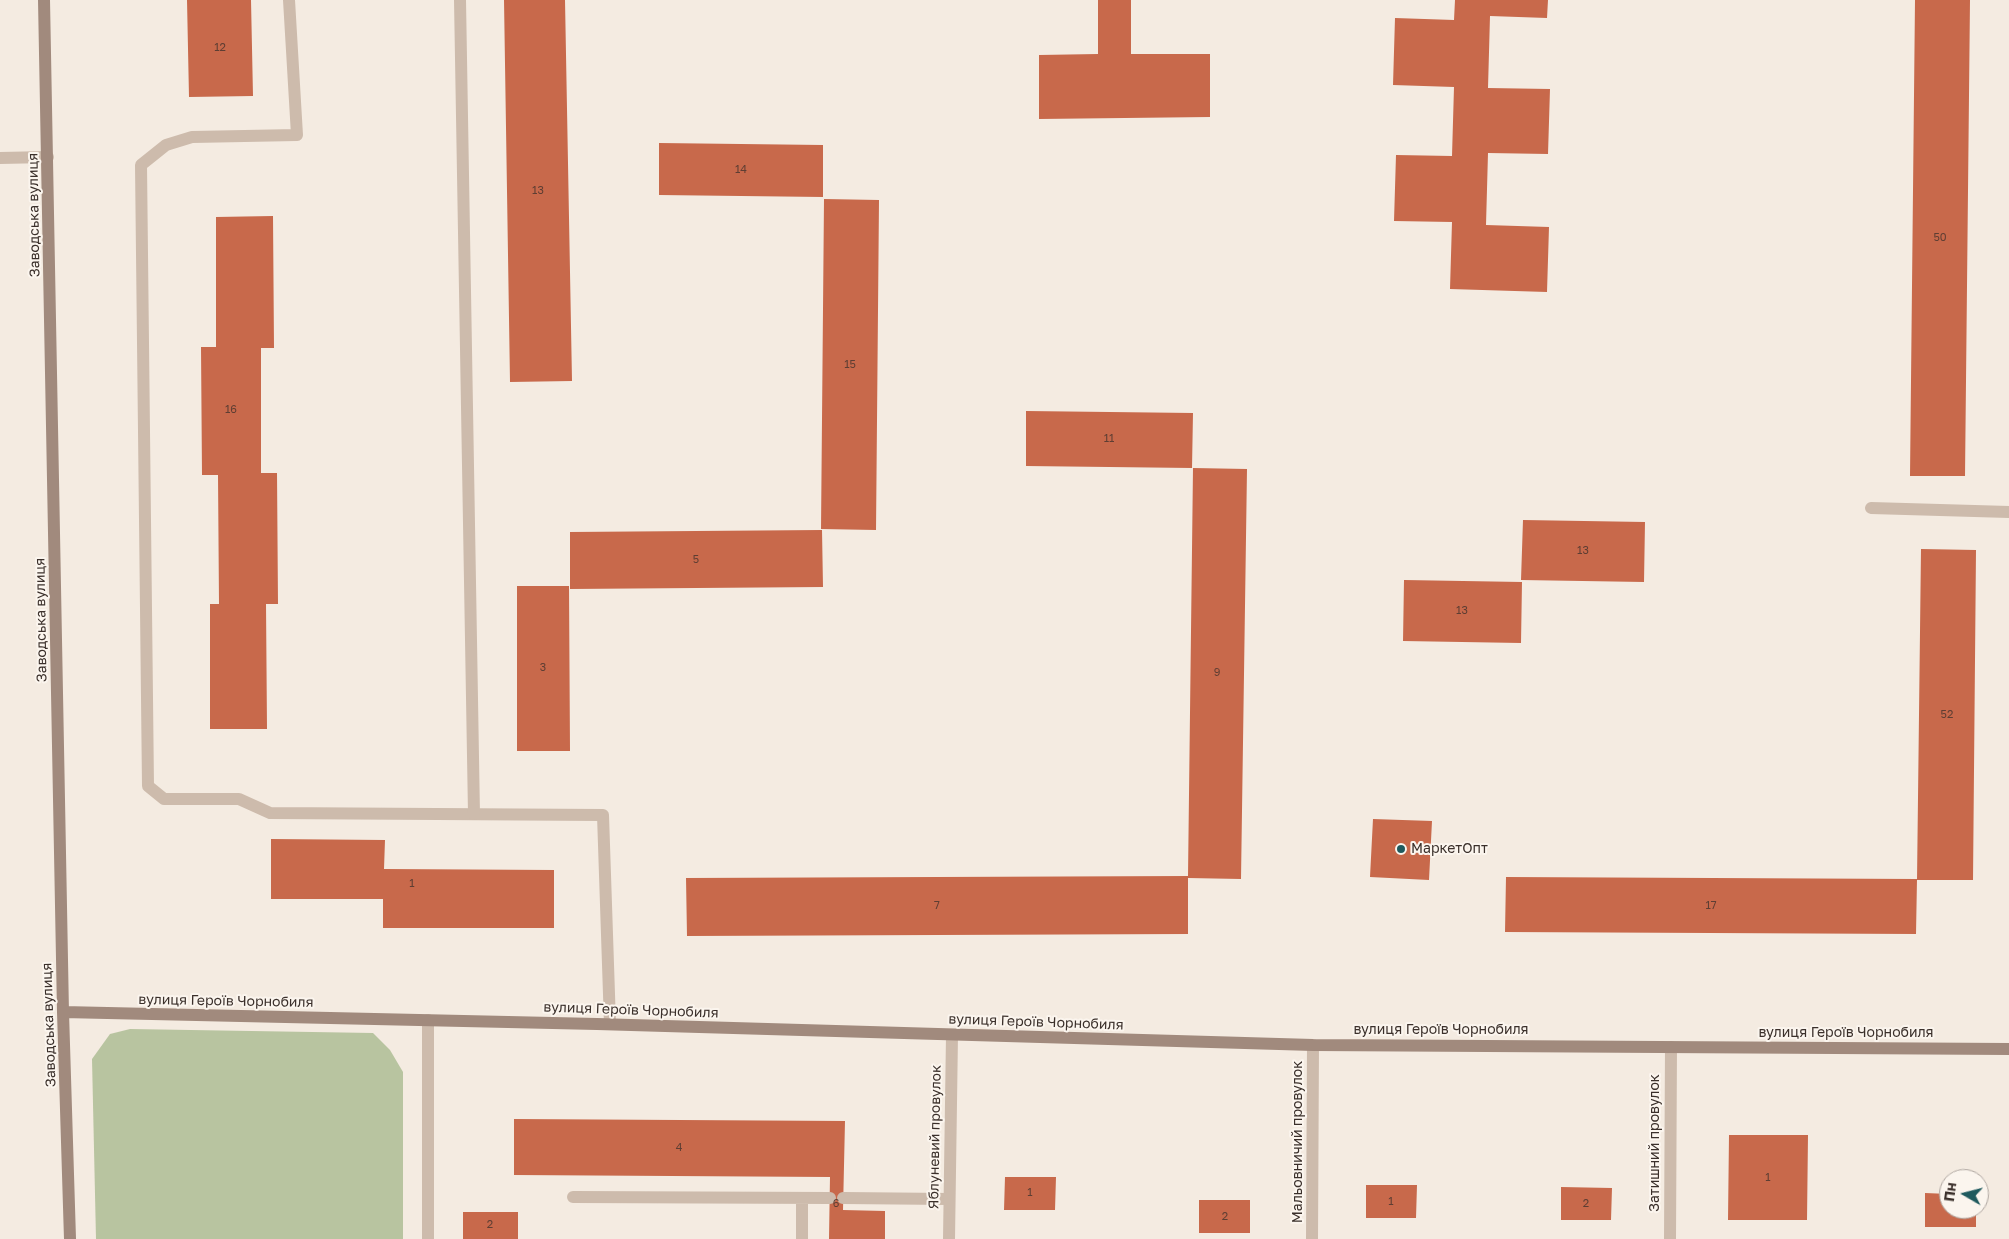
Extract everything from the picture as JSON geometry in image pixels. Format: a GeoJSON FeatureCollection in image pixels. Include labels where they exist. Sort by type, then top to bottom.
{"type":"FeatureCollection","features":[{"type":"Feature","properties":{"kind":"street","name":"Заводська вулиця"},"geometry":{"type":"LineString","coordinates":[[44,0],[63,1012],[70,1239]]}},
{"type":"Feature","properties":{"kind":"street"},"geometry":{"type":"LineString","coordinates":[[289,0],[296,135],[192,136],[166,145],[141,165],[148,786],[164,799],[240,799],[270,813],[603,815],[610,1024]]}},
{"type":"Feature","properties":{"kind":"street"},"geometry":{"type":"LineString","coordinates":[[460,0],[474,814]]}},
{"type":"Feature","properties":{"kind":"street"},"geometry":{"type":"LineString","coordinates":[[0,158],[48,157]]}},
{"type":"Feature","properties":{"kind":"street"},"geometry":{"type":"LineString","coordinates":[[1871,508],[2009,512]]}},
{"type":"Feature","properties":{"kind":"street","name":"вулиця Героїв Чорнобиля"},"geometry":{"type":"LineString","coordinates":[[63,1012],[610,1024],[1313,1045],[2009,1049]]}},
{"type":"Feature","properties":{"kind":"street"},"geometry":{"type":"LineString","coordinates":[[428,1020],[428,1239]]}},
{"type":"Feature","properties":{"kind":"street","name":"Яблуневий провулок"},"geometry":{"type":"LineString","coordinates":[[949,1239],[952,1035]]}},
{"type":"Feature","properties":{"kind":"street","name":"Мальовничий провулок"},"geometry":{"type":"LineString","coordinates":[[1312,1239],[1313,1045]]}},
{"type":"Feature","properties":{"kind":"street","name":"Затишний провулок"},"geometry":{"type":"LineString","coordinates":[[1670,1239],[1671,1047]]}},
{"type":"Feature","properties":{"kind":"street"},"geometry":{"type":"LineString","coordinates":[[573,1197],[830,1198]]}},
{"type":"Feature","properties":{"kind":"street"},"geometry":{"type":"LineString","coordinates":[[802,1198],[802,1239]]}},
{"type":"Feature","properties":{"kind":"street"},"geometry":{"type":"LineString","coordinates":[[843,1198],[949,1199]]}},
{"type":"Feature","properties":{"kind":"green space"},"geometry":{"type":"Polygon","coordinates":[[[130,1029],[373,1033],[390,1050],[403,1072],[403,1239],[96,1239],[92,1059],[110,1034],[130,1029]]]}},
{"type":"Feature","properties":{"kind":"building"},"geometry":{"type":"Polygon","coordinates":[[[187,0],[251,0],[253,96],[189,97],[187,0]]]}},
{"type":"Feature","properties":{"kind":"building"},"geometry":{"type":"Polygon","coordinates":[[[504,0],[565,0],[572,381],[510,382],[504,0]]]}},
{"type":"Feature","properties":{"kind":"building"},"geometry":{"type":"Polygon","coordinates":[[[1098,0],[1131,0],[1131,54],[1210,54],[1210,117],[1039,119],[1039,55],[1098,54],[1098,0]]]}},
{"type":"Feature","properties":{"kind":"building"},"geometry":{"type":"Polygon","coordinates":[[[1455,0],[1548,0],[1547,18],[1490,16],[1488,88],[1550,89],[1548,154],[1488,153],[1486,225],[1549,227],[1547,292],[1450,289],[1452,222],[1394,221],[1396,155],[1452,156],[1454,87],[1393,85],[1395,18],[1454,20],[1455,0]]]}},
{"type":"Feature","properties":{"kind":"building"},"geometry":{"type":"Polygon","coordinates":[[[1915,0],[1970,0],[1965,476],[1910,476],[1915,0]]]}},
{"type":"Feature","properties":{"kind":"building"},"geometry":{"type":"Polygon","coordinates":[[[659,143],[823,145],[823,197],[659,195],[659,143]]]}},
{"type":"Feature","properties":{"kind":"building"},"geometry":{"type":"Polygon","coordinates":[[[824,199],[879,200],[876,530],[821,529],[824,199]]]}},
{"type":"Feature","properties":{"kind":"building"},"geometry":{"type":"Polygon","coordinates":[[[273,216],[274,348],[261,348],[261,473],[277,473],[278,604],[266,604],[267,729],[210,729],[210,604],[219,604],[218,475],[202,475],[201,347],[216,347],[216,217],[273,216]]]}},
{"type":"Feature","properties":{"kind":"building"},"geometry":{"type":"Polygon","coordinates":[[[1026,411],[1193,413],[1192,468],[1026,466],[1026,411]]]}},
{"type":"Feature","properties":{"kind":"building"},"geometry":{"type":"Polygon","coordinates":[[[1193,468],[1247,469],[1241,879],[1188,878],[1188,934],[687,936],[686,878],[1188,876],[1193,468]]]}},
{"type":"Feature","properties":{"kind":"building"},"geometry":{"type":"Polygon","coordinates":[[[1523,520],[1645,522],[1644,582],[1521,580],[1523,520]]]}},
{"type":"Feature","properties":{"kind":"building"},"geometry":{"type":"Polygon","coordinates":[[[822,530],[823,587],[570,589],[570,532],[822,530]]]}},
{"type":"Feature","properties":{"kind":"building"},"geometry":{"type":"Polygon","coordinates":[[[1921,549],[1976,550],[1973,880],[1917,880],[1921,549]]]}},
{"type":"Feature","properties":{"kind":"building"},"geometry":{"type":"Polygon","coordinates":[[[1404,580],[1522,582],[1521,643],[1403,641],[1404,580]]]}},
{"type":"Feature","properties":{"kind":"building"},"geometry":{"type":"Polygon","coordinates":[[[517,586],[569,586],[570,751],[517,751],[517,586]]]}},
{"type":"Feature","properties":{"kind":"building","name":"МаркетОпт"},"geometry":{"type":"Polygon","coordinates":[[[1373,819],[1432,821],[1429,880],[1370,877],[1373,819]]]}},
{"type":"Feature","properties":{"kind":"building"},"geometry":{"type":"Polygon","coordinates":[[[271,839],[385,840],[384,869],[554,870],[554,928],[383,928],[383,899],[271,899],[271,839]]]}},
{"type":"Feature","properties":{"kind":"building"},"geometry":{"type":"Polygon","coordinates":[[[1506,877],[1917,879],[1916,934],[1505,932],[1506,877]]]}},
{"type":"Feature","properties":{"kind":"building"},"geometry":{"type":"Polygon","coordinates":[[[514,1119],[845,1121],[843,1210],[885,1211],[885,1239],[829,1239],[830,1177],[514,1175],[514,1119]]]}},
{"type":"Feature","properties":{"kind":"building"},"geometry":{"type":"Polygon","coordinates":[[[1729,1135],[1808,1135],[1807,1220],[1728,1220],[1729,1135]]]}},
{"type":"Feature","properties":{"kind":"building"},"geometry":{"type":"Polygon","coordinates":[[[1005,1177],[1056,1177],[1055,1210],[1004,1210],[1005,1177]]]}},
{"type":"Feature","properties":{"kind":"building"},"geometry":{"type":"Polygon","coordinates":[[[1366,1185],[1417,1185],[1416,1218],[1366,1218],[1366,1185]]]}},
{"type":"Feature","properties":{"kind":"building"},"geometry":{"type":"Polygon","coordinates":[[[1561,1187],[1612,1188],[1611,1220],[1561,1220],[1561,1187]]]}},
{"type":"Feature","properties":{"kind":"building"},"geometry":{"type":"Polygon","coordinates":[[[1925,1193],[1939,1194],[1939,1219],[1976,1219],[1976,1227],[1925,1227],[1925,1193]]]}},
{"type":"Feature","properties":{"kind":"building"},"geometry":{"type":"Polygon","coordinates":[[[1199,1200],[1250,1200],[1250,1233],[1199,1233],[1199,1200]]]}},
{"type":"Feature","properties":{"kind":"building"},"geometry":{"type":"Polygon","coordinates":[[[463,1212],[518,1212],[518,1239],[463,1239],[463,1212]]]}},
{"type":"Feature","properties":{"kind":"place","name":"МаркетОпт"},"geometry":{"type":"Point","coordinates":[1401,849]}}]}
